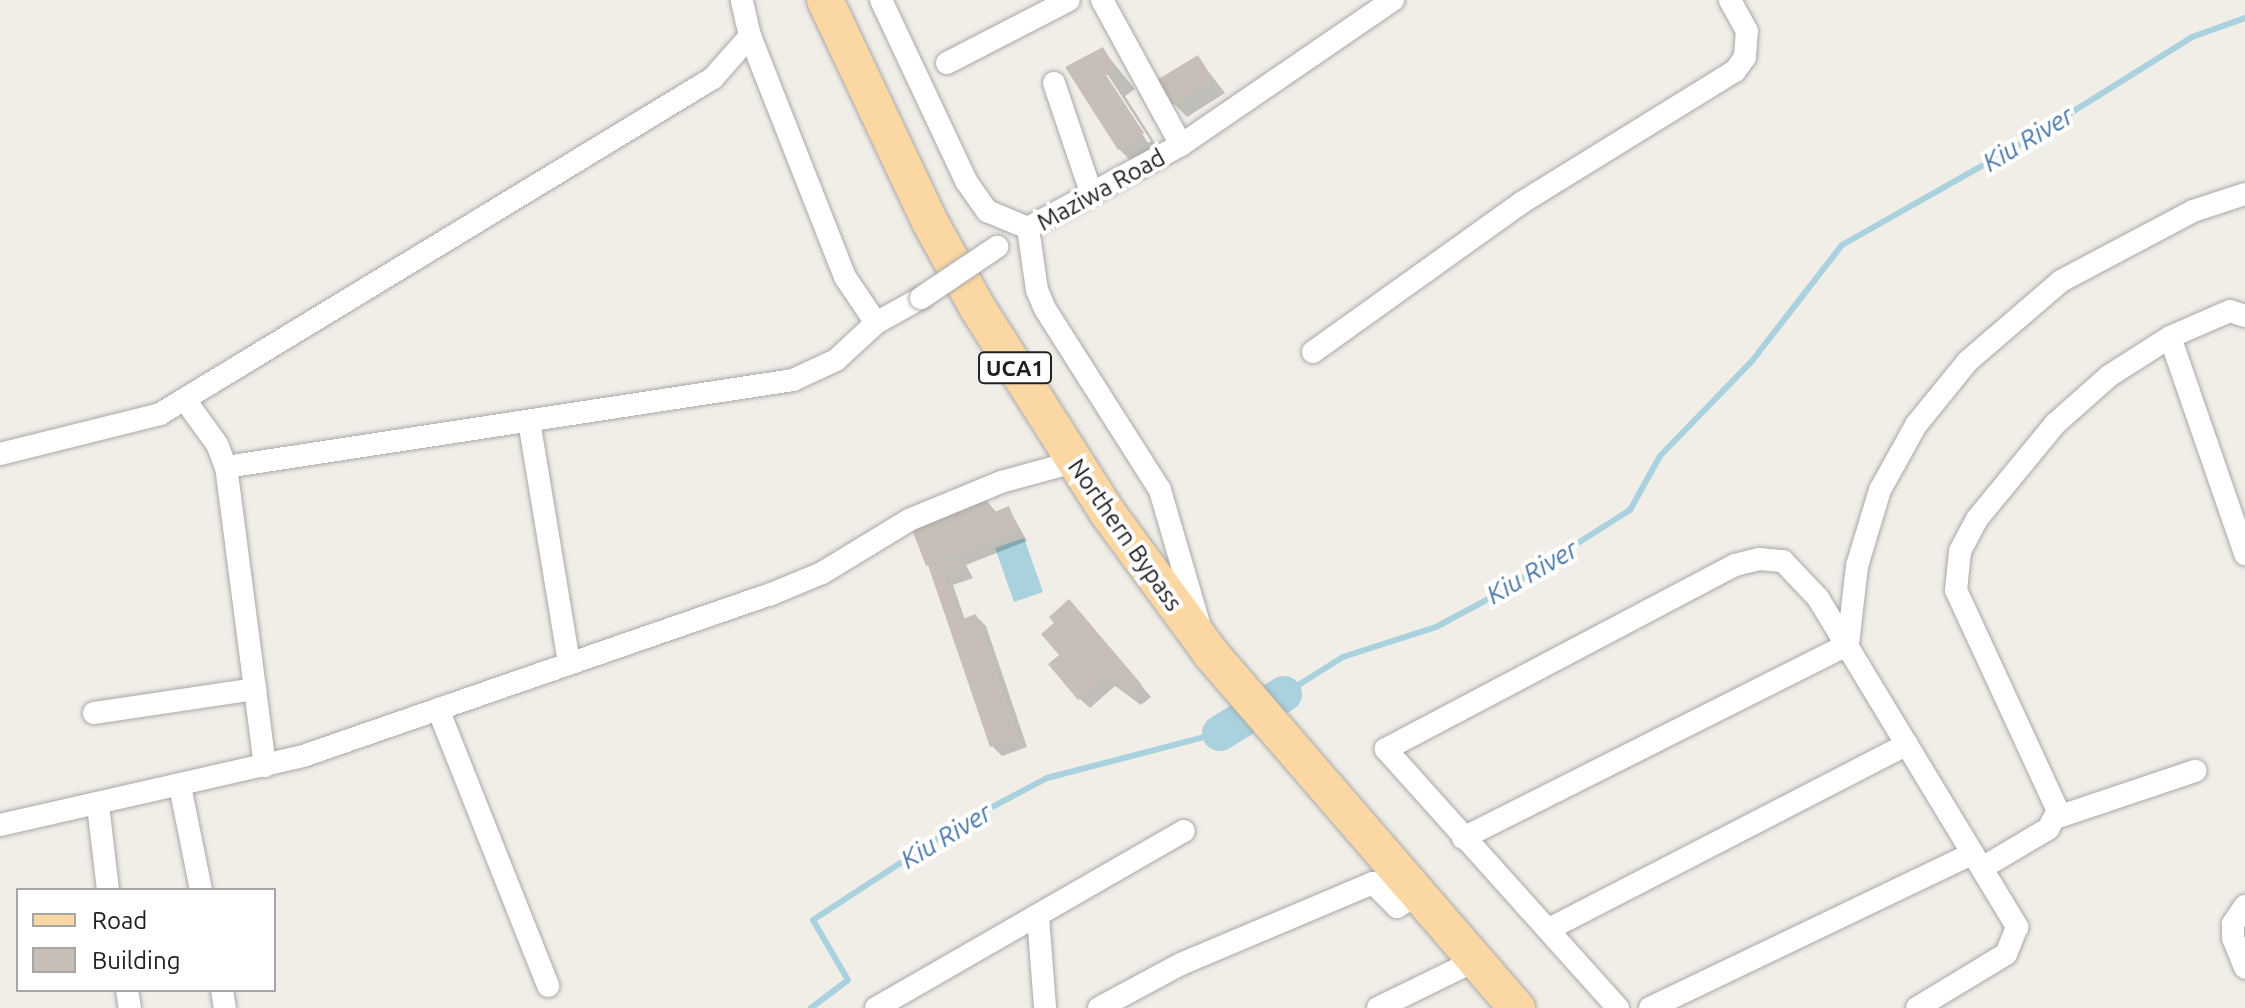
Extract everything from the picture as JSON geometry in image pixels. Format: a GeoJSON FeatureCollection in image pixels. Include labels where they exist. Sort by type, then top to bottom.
{"type":"FeatureCollection","features":[{"type":"Feature","properties":{"kind":"main road","name":"Northern Bypass"},"geometry":{"type":"LineString","coordinates":[[825,0],[930,222],[1074,462],[1205,646],[1517,1008]]}},
{"type":"Feature","properties":{"kind":"street"},"geometry":{"type":"LineString","coordinates":[[742,0],[750,36],[845,277],[876,323]]}},
{"type":"Feature","properties":{"kind":"street"},"geometry":{"type":"LineString","coordinates":[[881,0],[966,181],[987,211],[1028,228]]}},
{"type":"Feature","properties":{"kind":"street"},"geometry":{"type":"LineString","coordinates":[[947,63],[1069,0]]}},
{"type":"Feature","properties":{"kind":"street"},"geometry":{"type":"LineString","coordinates":[[1102,0],[1181,145]]}},
{"type":"Feature","properties":{"kind":"street","name":"Maziwa Road"},"geometry":{"type":"LineString","coordinates":[[1205,646],[1160,490],[1045,309],[1037,290],[1028,228],[1181,145],[1393,0]]}},
{"type":"Feature","properties":{"kind":"street"},"geometry":{"type":"LineString","coordinates":[[1313,352],[1521,203],[1735,71],[1745,57],[1747,31],[1730,0]]}},
{"type":"Feature","properties":{"kind":"street"},"geometry":{"type":"LineString","coordinates":[[0,454],[138,423],[185,400],[713,78],[750,36]]}},
{"type":"Feature","properties":{"kind":"street"},"geometry":{"type":"LineString","coordinates":[[1054,83],[1091,192]]}},
{"type":"Feature","properties":{"kind":"street"},"geometry":{"type":"LineString","coordinates":[[1848,644],[1857,566],[1880,490],[1916,425],[1968,361],[2061,281],[2193,211],[2245,194]]}},
{"type":"Feature","properties":{"kind":"street"},"geometry":{"type":"LineString","coordinates":[[226,467],[793,380],[836,360],[876,323],[921,298],[1028,228]]}},
{"type":"Feature","properties":{"kind":"street"},"geometry":{"type":"LineString","coordinates":[[2058,817],[1956,590],[1955,570],[1977,519],[2055,424],[2109,376],[2170,337],[2230,311],[2245,316]]}},
{"type":"Feature","properties":{"kind":"street"},"geometry":{"type":"LineString","coordinates":[[2170,337],[2245,554]]}},
{"type":"Feature","properties":{"kind":"street"},"geometry":{"type":"LineString","coordinates":[[185,400],[217,444],[226,467],[265,766]]}},
{"type":"Feature","properties":{"kind":"street"},"geometry":{"type":"LineString","coordinates":[[529,421],[569,663]]}},
{"type":"Feature","properties":{"kind":"street"},"geometry":{"type":"LineString","coordinates":[[0,825],[265,766],[438,709],[769,595],[822,573],[909,520],[1001,482],[1074,462]]}},
{"type":"Feature","properties":{"kind":"street"},"geometry":{"type":"LineString","coordinates":[[1618,1008],[1549,929],[1392,761],[1386,749],[1391,743],[1735,565],[1783,561],[1805,581],[1848,644],[2017,927],[2015,940],[1986,970],[1917,1008]]}},
{"type":"Feature","properties":{"kind":"street"},"geometry":{"type":"LineString","coordinates":[[1463,838],[1848,644]]}},
{"type":"Feature","properties":{"kind":"street"},"geometry":{"type":"LineString","coordinates":[[94,713],[255,689]]}},
{"type":"Feature","properties":{"kind":"street"},"geometry":{"type":"LineString","coordinates":[[438,709],[548,986]]}},
{"type":"Feature","properties":{"kind":"street"},"geometry":{"type":"LineString","coordinates":[[1549,929],[1907,744]]}},
{"type":"Feature","properties":{"kind":"street"},"geometry":{"type":"LineString","coordinates":[[1650,1008],[2048,829],[2058,817],[2195,771]]}},
{"type":"Feature","properties":{"kind":"street"},"geometry":{"type":"LineString","coordinates":[[180,786],[201,888]]}},
{"type":"Feature","properties":{"kind":"street"},"geometry":{"type":"LineString","coordinates":[[98,805],[108,888]]}},
{"type":"Feature","properties":{"kind":"street"},"geometry":{"type":"LineString","coordinates":[[876,1008],[906,986],[1038,916],[1184,831]]}},
{"type":"Feature","properties":{"kind":"street"},"geometry":{"type":"LineString","coordinates":[[1099,1008],[1181,964],[1373,883],[1397,907],[1418,894]]}},
{"type":"Feature","properties":{"kind":"street"},"geometry":{"type":"LineString","coordinates":[[2245,906],[2233,924],[2233,938],[2245,968]]}},
{"type":"Feature","properties":{"kind":"street"},"geometry":{"type":"LineString","coordinates":[[1038,916],[1045,1008]]}},
{"type":"Feature","properties":{"kind":"street"},"geometry":{"type":"LineString","coordinates":[[1378,1008],[1476,960]]}},
{"type":"Feature","properties":{"kind":"water"},"geometry":{"type":"Polygon","coordinates":[[[1024,538],[1043,592],[1014,602],[995,548],[1024,538]]]}},
{"type":"Feature","properties":{"kind":"building"},"geometry":{"type":"Polygon","coordinates":[[[1103,47],[1116,69],[1106,75],[1144,133],[1118,150],[1065,67],[1103,47]]]}},
{"type":"Feature","properties":{"kind":"building"},"geometry":{"type":"Polygon","coordinates":[[[1198,55],[1213,79],[1172,105],[1157,80],[1198,55]]]}},
{"type":"Feature","properties":{"kind":"building"},"geometry":{"type":"Polygon","coordinates":[[[986,498],[992,513],[1009,506],[1019,531],[926,566],[911,527],[986,498]]]}},
{"type":"Feature","properties":{"kind":"building"},"geometry":{"type":"Polygon","coordinates":[[[961,557],[964,568],[944,575],[960,620],[976,614],[1018,737],[990,747],[929,568],[961,557]]]}},
{"type":"Feature","properties":{"kind":"building"},"geometry":{"type":"Polygon","coordinates":[[[1069,599],[1142,685],[1130,696],[1117,681],[1112,685],[1104,677],[1078,700],[1048,664],[1059,655],[1041,634],[1054,623],[1049,617],[1069,599]]]}},
{"type":"Feature","properties":{"kind":"waterway","name":"Kiu River"},"geometry":{"type":"LineString","coordinates":[[1284,694],[1343,657],[1436,627],[1496,595],[1630,510],[1660,456],[1752,361],[1842,245],[2029,139],[2192,37],[2245,18]]}},
{"type":"Feature","properties":{"kind":"waterway","name":"Kiu River"},"geometry":{"type":"LineString","coordinates":[[1220,733],[1284,694]]}},
{"type":"Feature","properties":{"kind":"waterway","name":"Kiu River"},"geometry":{"type":"LineString","coordinates":[[811,1008],[848,980],[813,920],[962,823],[1047,778],[1220,733]]}}]}
